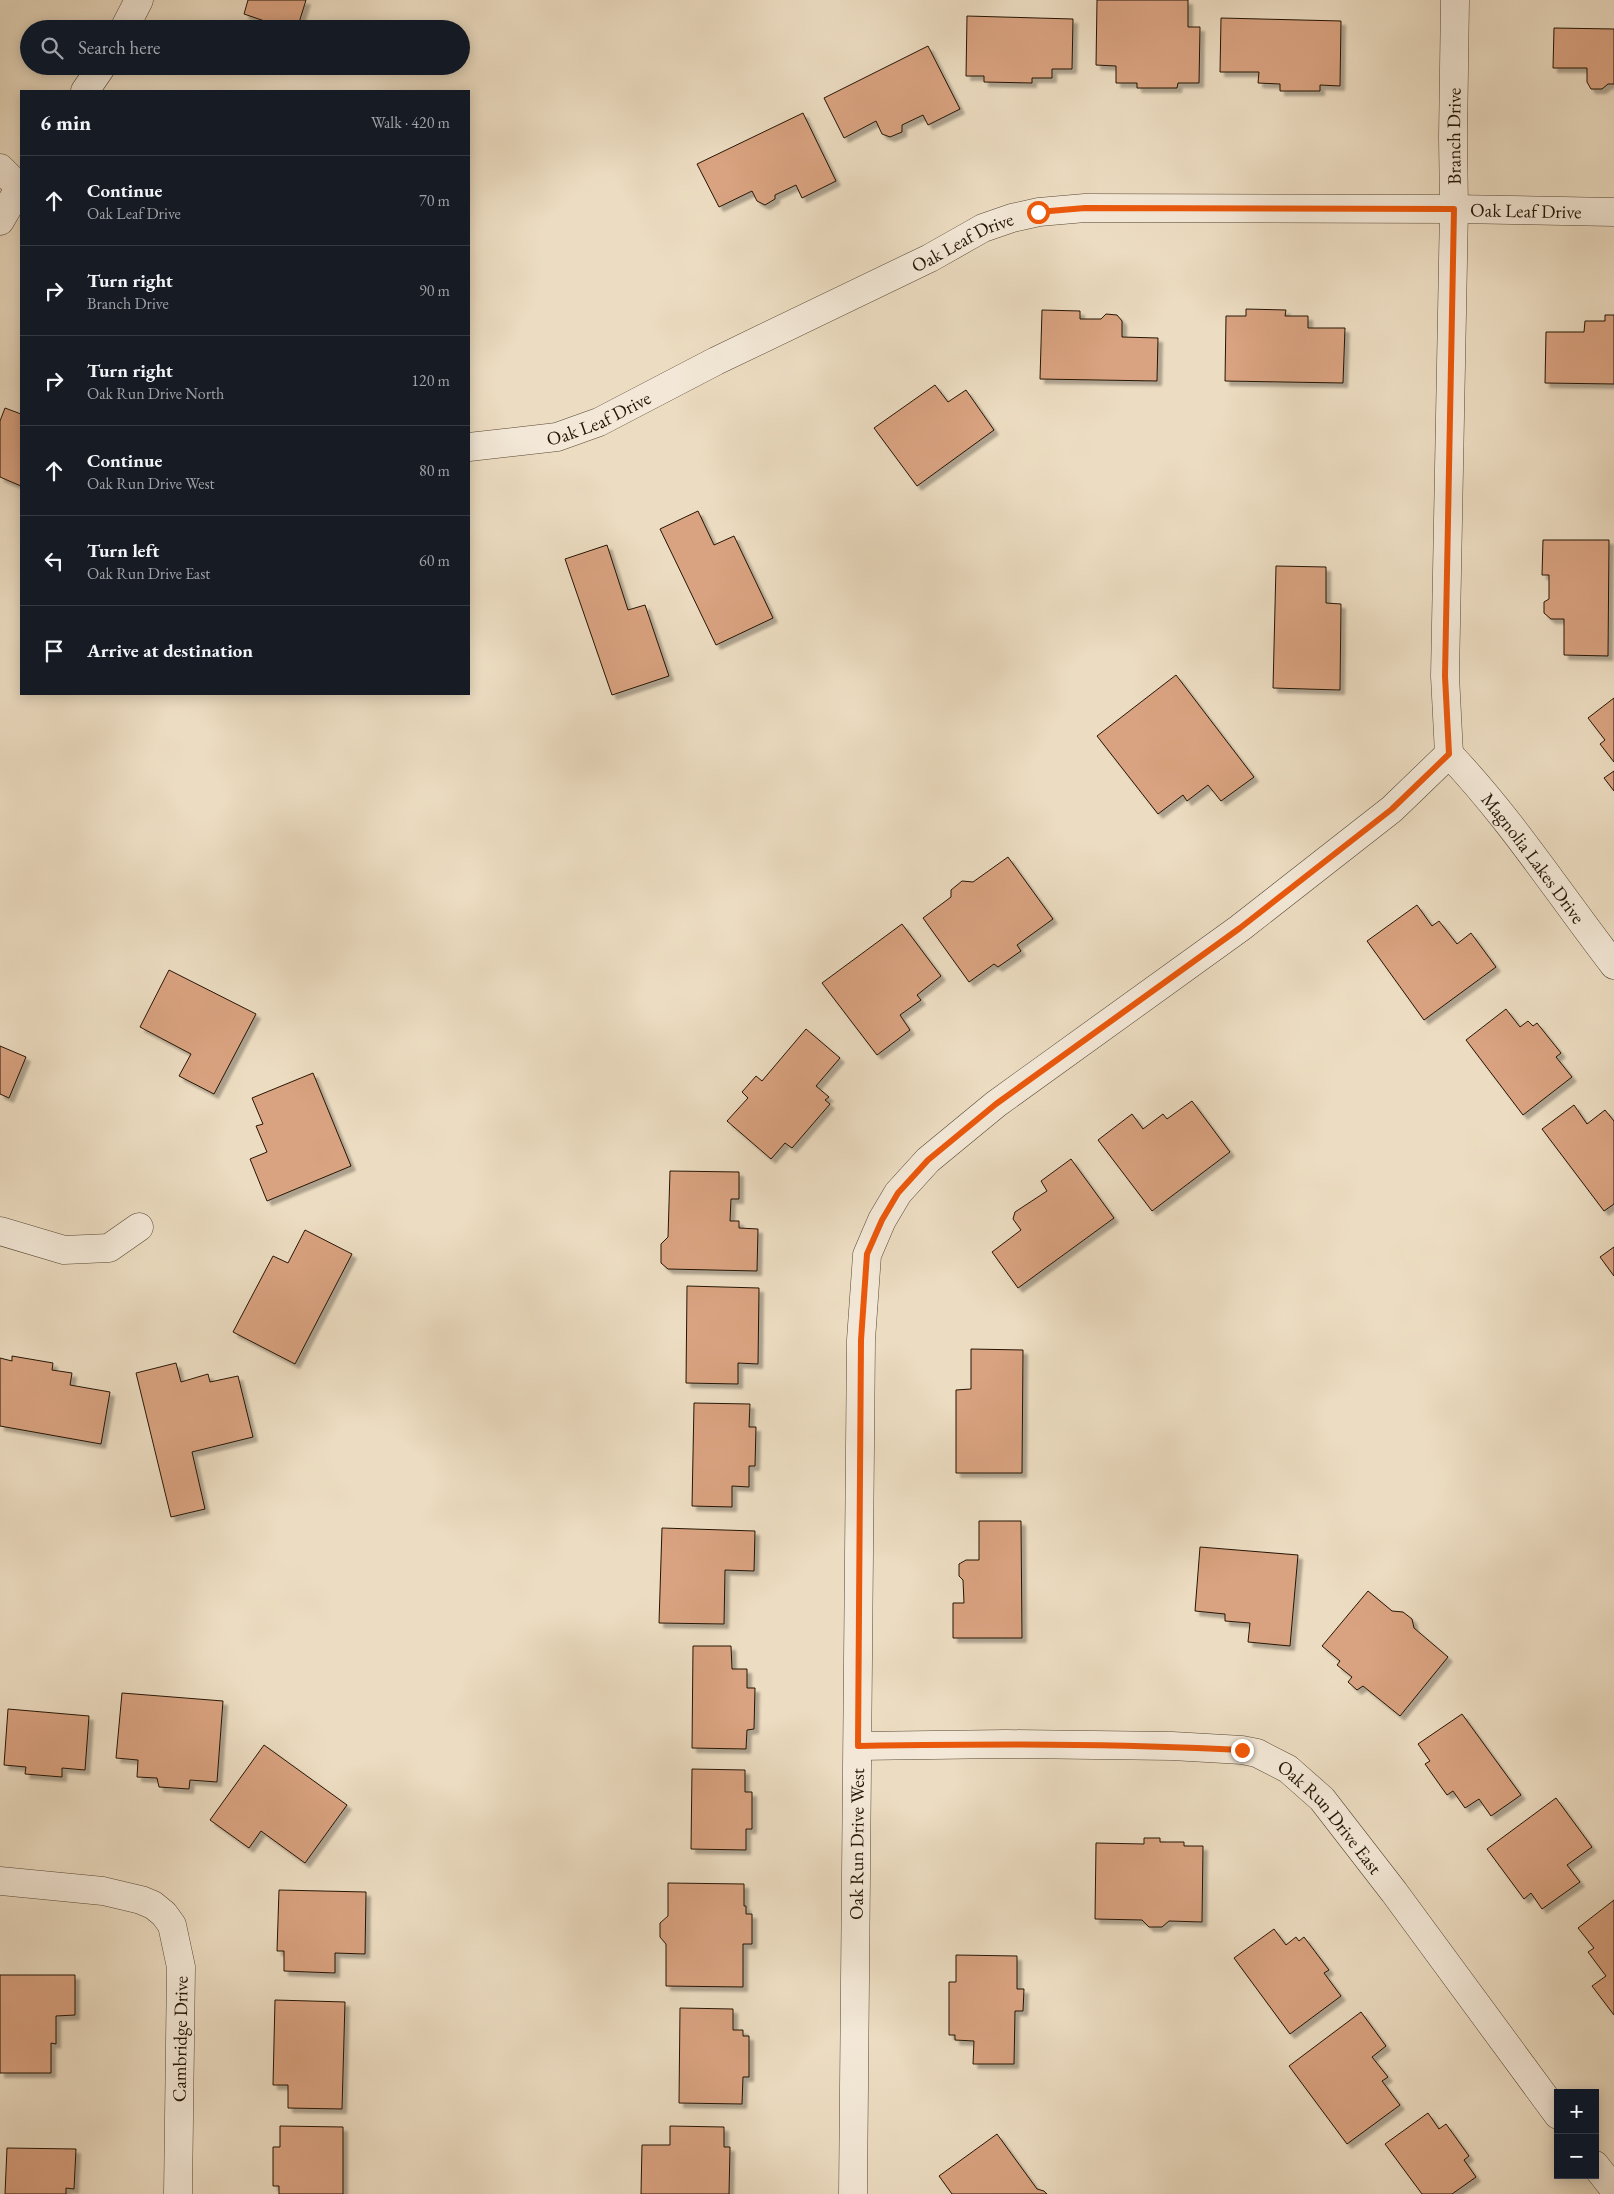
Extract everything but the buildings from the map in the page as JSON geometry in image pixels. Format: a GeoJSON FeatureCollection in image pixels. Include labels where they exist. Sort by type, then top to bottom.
{"type":"FeatureCollection","features":[{"type":"Feature","properties":{"kind":"street"},"geometry":{"type":"LineString","coordinates":[[129,20],[139,0]]}},
{"type":"Feature","properties":{"kind":"street","name":"Branch Drive"},"geometry":{"type":"LineString","coordinates":[[1449,754],[1445,676],[1454,209],[1452,137],[1455,0]]}},
{"type":"Feature","properties":{"kind":"street"},"geometry":{"type":"LineString","coordinates":[[86,90],[96,75]]}},
{"type":"Feature","properties":{"kind":"street"},"geometry":{"type":"LineString","coordinates":[[0,168],[20,186]]}},
{"type":"Feature","properties":{"kind":"street"},"geometry":{"type":"LineString","coordinates":[[0,221],[20,189]]}},
{"type":"Feature","properties":{"kind":"street","name":"Oak Leaf Drive"},"geometry":{"type":"LineString","coordinates":[[470,448],[557,437],[599,422],[716,361],[930,258],[983,228],[1012,218],[1038,212],[1085,208],[1454,209],[1614,212]]}},
{"type":"Feature","properties":{"kind":"street","name":"Magnolia Lakes Drive"},"geometry":{"type":"LineString","coordinates":[[1449,754],[1482,790],[1522,840],[1569,907],[1614,965]]}},
{"type":"Feature","properties":{"kind":"street","name":"Oak Run Drive West"},"geometry":{"type":"LineString","coordinates":[[853,2194],[861,1340],[867,1254],[882,1220],[898,1193],[928,1160],[996,1104],[1240,928],[1384,815],[1449,754]]}},
{"type":"Feature","properties":{"kind":"street"},"geometry":{"type":"LineString","coordinates":[[0,1232],[64,1250],[109,1248],[139,1227]]}},
{"type":"Feature","properties":{"kind":"street","name":"Oak Run Drive East"},"geometry":{"type":"LineString","coordinates":[[858,1746],[1006,1744],[1172,1746],[1242,1750],[1257,1753],[1288,1769],[1328,1807],[1394,1892],[1554,2110]]}},
{"type":"Feature","properties":{"kind":"street","name":"Cambridge Drive"},"geometry":{"type":"LineString","coordinates":[[0,1881],[103,1891],[141,1900],[153,1905],[164,1914],[172,1925],[181,1967],[178,2194]]}},
{"type":"Feature","properties":{"kind":"street"},"geometry":{"type":"LineString","coordinates":[[1599,2170],[1614,2189]]}},
{"type":"Feature","properties":{"kind":"route"},"geometry":{"type":"LineString","coordinates":[[1038,212],[1085,208],[1454,209],[1445,676],[1449,754],[1392,809],[1240,928],[996,1104],[928,1160],[898,1193],[882,1220],[867,1254],[861,1340],[858,1746],[1006,1744],[1172,1746],[1242,1750]]}}]}
